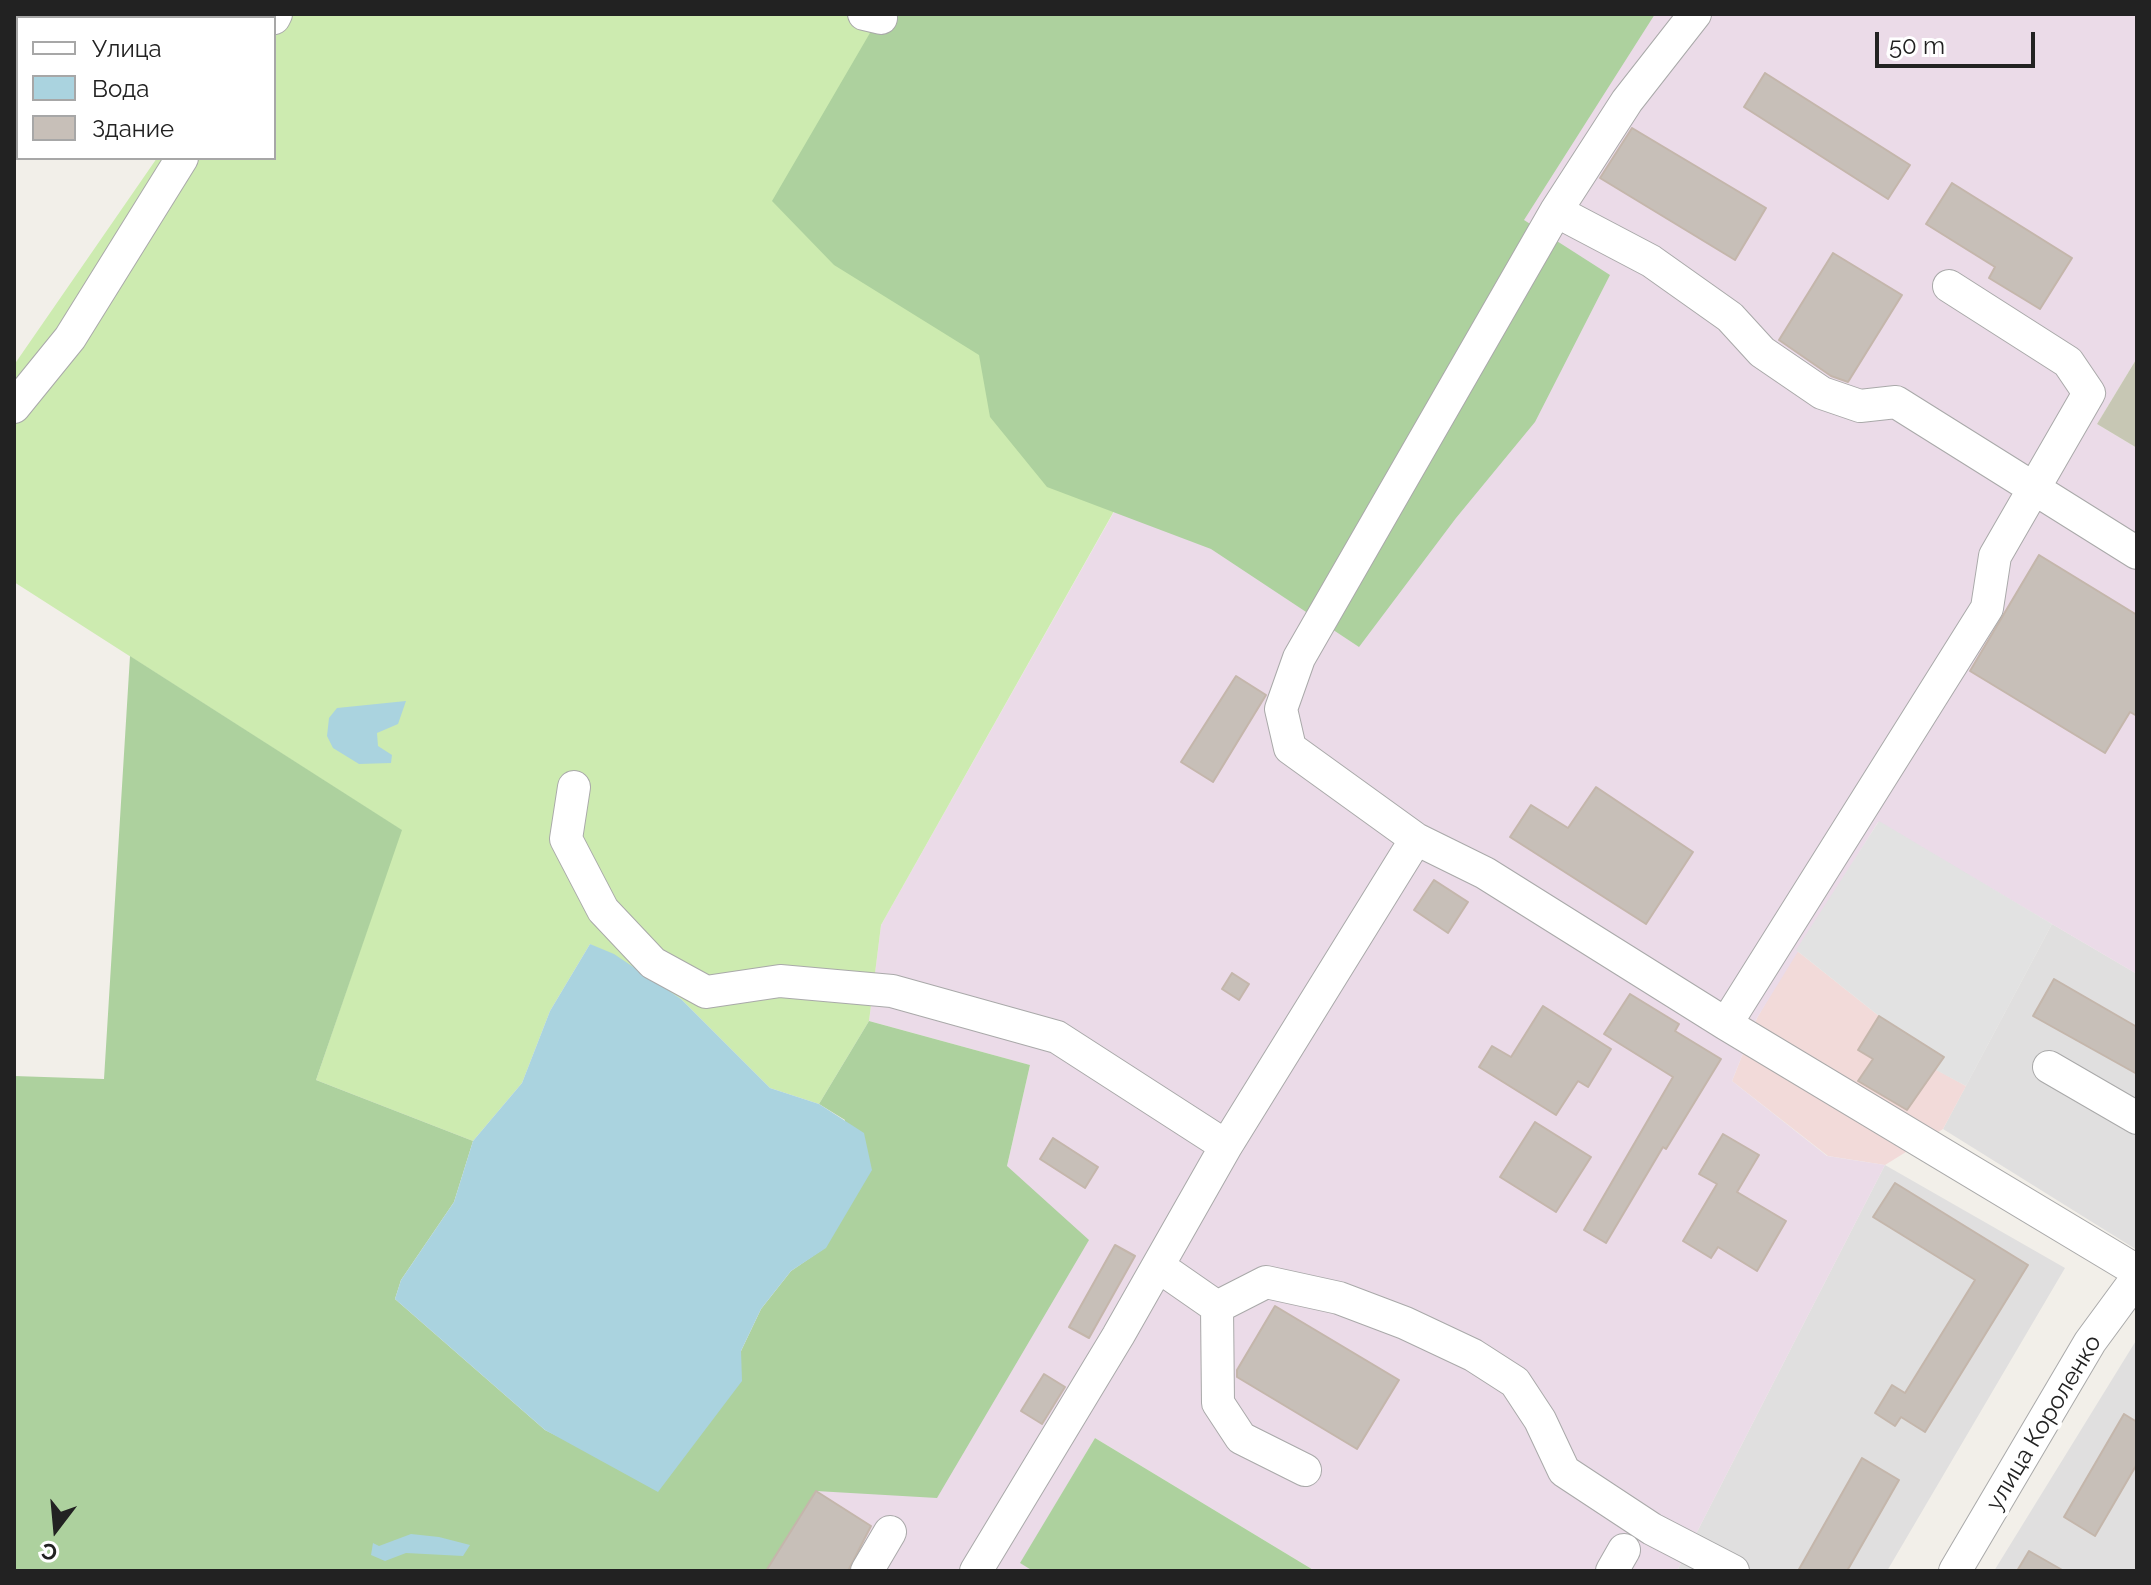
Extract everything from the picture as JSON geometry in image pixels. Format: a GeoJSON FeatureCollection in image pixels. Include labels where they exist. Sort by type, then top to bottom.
{"type":"FeatureCollection","features":[{"type":"Feature","properties":{"kind":"street"},"geometry":{"type":"LineString","coordinates":[[1695,14],[1627,101],[1556,211],[1299,658],[1281,709],[1290,748],[1416,839],[1485,873],[1726,1024],[2137,1271]]}},
{"type":"Feature","properties":{"kind":"street"},"geometry":{"type":"LineString","coordinates":[[14,407],[70,338],[181,160]]}},
{"type":"Feature","properties":{"kind":"street"},"geometry":{"type":"LineString","coordinates":[[1556,211],[1651,261],[1730,317],[1762,352],[1822,393],[1860,406],[1896,402],[2137,553]]}},
{"type":"Feature","properties":{"kind":"street"},"geometry":{"type":"LineString","coordinates":[[1726,1024],[1987,608],[1995,556],[2089,393],[2068,362],[1949,286]]}},
{"type":"Feature","properties":{"kind":"street"},"geometry":{"type":"LineString","coordinates":[[574,787],[566,839],[603,910],[653,963],[679,978],[706,992],[780,981],[892,991],[1057,1037],[1226,1146]]}},
{"type":"Feature","properties":{"kind":"street"},"geometry":{"type":"LineString","coordinates":[[976,1571],[1226,1146],[1416,839]]}},
{"type":"Feature","properties":{"kind":"street"},"geometry":{"type":"LineString","coordinates":[[2049,1067],[2137,1118]]}},
{"type":"Feature","properties":{"kind":"street"},"geometry":{"type":"LineString","coordinates":[[1158,1266],[1217,1307]]}},
{"type":"Feature","properties":{"kind":"street","name":"улица Короленко"},"geometry":{"type":"LineString","coordinates":[[1955,1571],[2083,1354],[2137,1278]]}},
{"type":"Feature","properties":{"kind":"street"},"geometry":{"type":"LineString","coordinates":[[1217,1307],[1266,1282],[1339,1298],[1405,1323],[1473,1355],[1515,1382],[1564,1471],[1652,1529],[1733,1571]]}},
{"type":"Feature","properties":{"kind":"street"},"geometry":{"type":"LineString","coordinates":[[1217,1307],[1218,1403],[1241,1438],[1305,1470]]}},
{"type":"Feature","properties":{"kind":"street"},"geometry":{"type":"LineString","coordinates":[[867,1571],[890,1532]]}},
{"type":"Feature","properties":{"kind":"shaded area"},"geometry":{"type":"Polygon","coordinates":[[[927,14],[2133,14],[2137,17],[2137,358],[2097,424],[2137,448],[2137,974],[1878,822],[1757,1018],[1732,1081],[1827,1156],[1885,1165],[1677,1571],[1315,1571],[1095,1438],[1021,1563],[1033,1571],[766,1571],[1007,1166],[1030,1065],[869,1021],[881,925],[1185,386],[927,14]]]}},
{"type":"Feature","properties":{"kind":"shaded area"},"geometry":{"type":"Polygon","coordinates":[[[2137,358],[2137,448],[2097,424],[2137,358]]]}},
{"type":"Feature","properties":{"kind":"shaded area"},"geometry":{"type":"Polygon","coordinates":[[[1879,821],[2052,924],[1966,1086],[1936,1070],[1944,1057],[1879,1016],[1796,950],[1879,821]]]}},
{"type":"Feature","properties":{"kind":"shaded area"},"geometry":{"type":"Polygon","coordinates":[[[2052,924],[2137,974],[2137,1250],[1943,1129],[2052,924]]]}},
{"type":"Feature","properties":{"kind":"shaded area"},"geometry":{"type":"Polygon","coordinates":[[[1796,950],[1879,1016],[1944,1057],[1937,1070],[1966,1086],[1943,1129],[1885,1165],[1828,1156],[1732,1081],[1757,1018],[1796,950]]]}},
{"type":"Feature","properties":{"kind":"shaded area"},"geometry":{"type":"Polygon","coordinates":[[[1885,1165],[2065,1268],[1887,1571],[1677,1571],[1885,1165]]]}},
{"type":"Feature","properties":{"kind":"shaded area"},"geometry":{"type":"Polygon","coordinates":[[[2137,1339],[2137,1571],[1994,1571],[2137,1339]]]}},
{"type":"Feature","properties":{"kind":"green space"},"geometry":{"type":"Polygon","coordinates":[[[881,14],[1655,14],[1524,220],[1610,275],[1535,422],[1456,518],[1359,647],[1211,549],[1047,487],[990,417],[979,355],[834,265],[772,201],[881,14]]]}},
{"type":"Feature","properties":{"kind":"green space"},"geometry":{"type":"Polygon","coordinates":[[[927,14],[1185,385],[881,925],[869,1021],[819,1104],[770,1088],[681,999],[590,944],[550,1011],[522,1083],[473,1141],[316,1080],[401,830],[14,582],[14,365],[156,160],[276,160],[276,16],[69,16],[927,14]]]}},
{"type":"Feature","properties":{"kind":"green space"},"geometry":{"type":"Polygon","coordinates":[[[130,656],[402,830],[316,1080],[473,1141],[454,1202],[401,1280],[395,1299],[545,1430],[596,1455],[741,1381],[741,1351],[761,1309],[791,1271],[826,1247],[845,1120],[819,1104],[869,1021],[1030,1065],[1007,1166],[1089,1240],[937,1498],[816,1491],[766,1571],[14,1571],[14,1076],[104,1079],[130,656]]]}},
{"type":"Feature","properties":{"kind":"green space"},"geometry":{"type":"Polygon","coordinates":[[[1095,1438],[1315,1571],[1033,1571],[1020,1563],[1095,1438]]]}},
{"type":"Feature","properties":{"kind":"water"},"geometry":{"type":"Polygon","coordinates":[[[406,701],[398,724],[377,733],[378,746],[392,755],[391,763],[359,764],[333,748],[327,736],[329,718],[337,708],[406,701]]]}},
{"type":"Feature","properties":{"kind":"water"},"geometry":{"type":"Polygon","coordinates":[[[590,944],[614,954],[681,999],[770,1088],[819,1104],[864,1133],[872,1170],[826,1248],[791,1271],[761,1309],[741,1351],[742,1381],[658,1492],[545,1430],[395,1299],[401,1280],[454,1202],[473,1141],[522,1083],[550,1011],[590,944]]]}},
{"type":"Feature","properties":{"kind":"water"},"geometry":{"type":"Polygon","coordinates":[[[411,1534],[470,1545],[463,1556],[406,1553],[385,1561],[371,1555],[373,1543],[379,1546],[411,1534]]]}},
{"type":"Feature","properties":{"kind":"building"},"geometry":{"type":"Polygon","coordinates":[[[1765,73],[1910,165],[1888,199],[1744,107],[1765,73]]]}},
{"type":"Feature","properties":{"kind":"building"},"geometry":{"type":"Polygon","coordinates":[[[1632,128],[1766,208],[1735,260],[1600,178],[1632,128]]]}},
{"type":"Feature","properties":{"kind":"building"},"geometry":{"type":"Polygon","coordinates":[[[1952,183],[2072,258],[2040,309],[1989,278],[1995,267],[1926,224],[1952,183]]]}},
{"type":"Feature","properties":{"kind":"building"},"geometry":{"type":"Polygon","coordinates":[[[1833,253],[1902,295],[1848,382],[1831,376],[1779,340],[1833,253]]]}},
{"type":"Feature","properties":{"kind":"building"},"geometry":{"type":"Polygon","coordinates":[[[2039,555],[2137,615],[2137,716],[2130,712],[2105,753],[1970,671],[2039,555]]]}},
{"type":"Feature","properties":{"kind":"building"},"geometry":{"type":"Polygon","coordinates":[[[1236,676],[1266,695],[1213,782],[1181,762],[1236,676]]]}},
{"type":"Feature","properties":{"kind":"building"},"geometry":{"type":"Polygon","coordinates":[[[1596,787],[1693,852],[1646,924],[1510,837],[1531,805],[1568,828],[1596,787]]]}},
{"type":"Feature","properties":{"kind":"building"},"geometry":{"type":"Polygon","coordinates":[[[1434,880],[1468,902],[1448,933],[1414,910],[1434,880]]]}},
{"type":"Feature","properties":{"kind":"building"},"geometry":{"type":"Polygon","coordinates":[[[1232,973],[1249,984],[1239,1000],[1222,989],[1232,973]]]}},
{"type":"Feature","properties":{"kind":"building"},"geometry":{"type":"Polygon","coordinates":[[[2054,979],[2137,1027],[2137,1074],[2033,1016],[2054,979]]]}},
{"type":"Feature","properties":{"kind":"building"},"geometry":{"type":"Polygon","coordinates":[[[1630,994],[1679,1024],[1675,1031],[1721,1059],[1666,1149],[1663,1147],[1606,1243],[1584,1230],[1673,1077],[1604,1034],[1630,994]]]}},
{"type":"Feature","properties":{"kind":"building"},"geometry":{"type":"Polygon","coordinates":[[[1543,1006],[1611,1049],[1588,1087],[1578,1081],[1556,1115],[1479,1067],[1492,1046],[1511,1057],[1543,1006]]]}},
{"type":"Feature","properties":{"kind":"building"},"geometry":{"type":"Polygon","coordinates":[[[1879,1016],[1944,1057],[1907,1110],[1858,1081],[1873,1059],[1858,1050],[1879,1016]]]}},
{"type":"Feature","properties":{"kind":"building"},"geometry":{"type":"Polygon","coordinates":[[[1535,1122],[1591,1157],[1556,1212],[1500,1177],[1535,1122]]]}},
{"type":"Feature","properties":{"kind":"building"},"geometry":{"type":"Polygon","coordinates":[[[1723,1134],[1759,1155],[1737,1192],[1786,1221],[1757,1271],[1718,1247],[1711,1258],[1683,1241],[1717,1184],[1699,1174],[1723,1134]]]}},
{"type":"Feature","properties":{"kind":"building"},"geometry":{"type":"Polygon","coordinates":[[[1053,1138],[1098,1167],[1085,1188],[1040,1159],[1053,1138]]]}},
{"type":"Feature","properties":{"kind":"building"},"geometry":{"type":"Polygon","coordinates":[[[1895,1183],[2028,1265],[1925,1432],[1901,1417],[1895,1426],[1875,1413],[1892,1385],[1905,1393],[1975,1280],[1873,1217],[1895,1183]]]}},
{"type":"Feature","properties":{"kind":"building"},"geometry":{"type":"Polygon","coordinates":[[[1115,1245],[1135,1256],[1089,1338],[1069,1327],[1115,1245]]]}},
{"type":"Feature","properties":{"kind":"building"},"geometry":{"type":"Polygon","coordinates":[[[1275,1306],[1399,1380],[1357,1449],[1237,1377],[1237,1370],[1275,1306]]]}},
{"type":"Feature","properties":{"kind":"building"},"geometry":{"type":"Polygon","coordinates":[[[1044,1374],[1065,1387],[1042,1424],[1021,1411],[1044,1374]]]}},
{"type":"Feature","properties":{"kind":"building"},"geometry":{"type":"Polygon","coordinates":[[[2124,1414],[2137,1422],[2137,1464],[2095,1536],[2064,1517],[2124,1414]]]}},
{"type":"Feature","properties":{"kind":"building"},"geometry":{"type":"Polygon","coordinates":[[[1862,1458],[1899,1480],[1847,1571],[1798,1571],[1862,1458]]]}},
{"type":"Feature","properties":{"kind":"building"},"geometry":{"type":"Polygon","coordinates":[[[816,1491],[871,1526],[848,1571],[766,1571],[816,1491]]]}},
{"type":"Feature","properties":{"kind":"building"},"geometry":{"type":"Polygon","coordinates":[[[2029,1551],[2064,1571],[2017,1571],[2029,1551]]]}}]}
